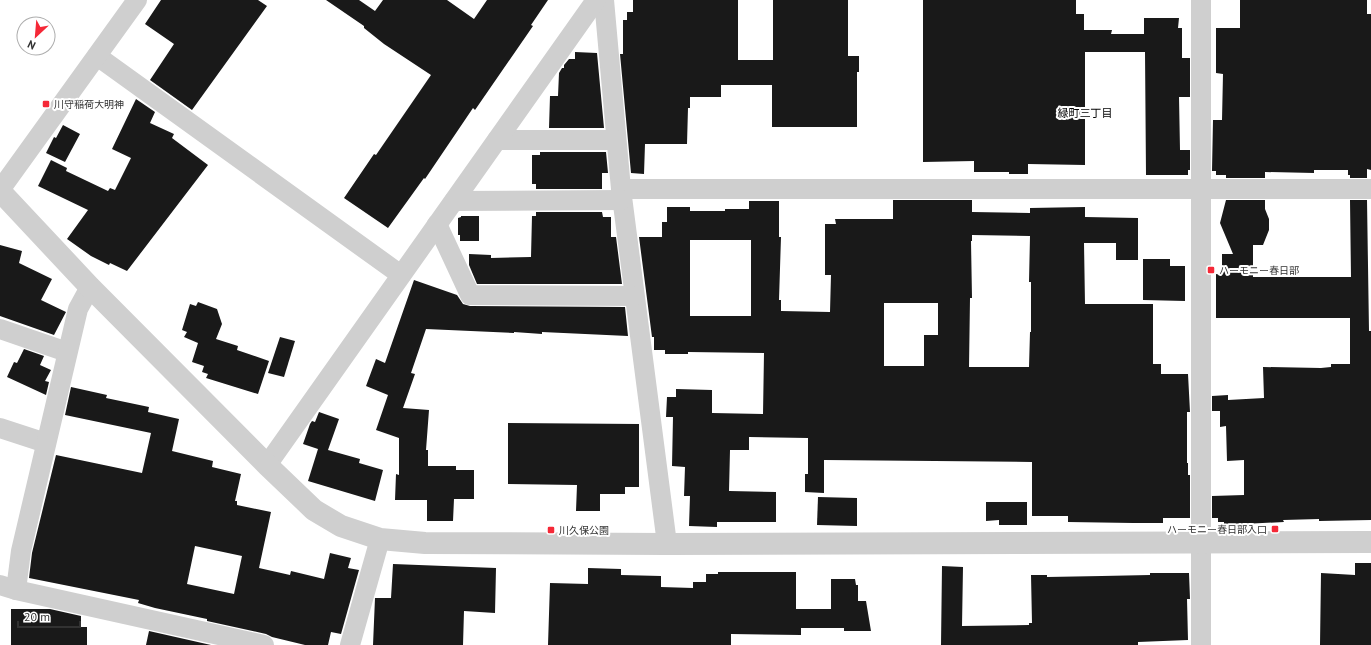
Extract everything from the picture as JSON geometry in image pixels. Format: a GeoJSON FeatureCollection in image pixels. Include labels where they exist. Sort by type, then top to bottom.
{"type":"FeatureCollection","features":[{"type":"Feature","properties":{"kind":"street"},"geometry":{"type":"LineString","coordinates":[[137,0],[0,191],[90,287],[267,465],[314,510],[341,526],[380,539],[425,543],[667,544],[1371,542]]}},
{"type":"Feature","properties":{"kind":"street"},"geometry":{"type":"LineString","coordinates":[[267,465],[596,0]]}},
{"type":"Feature","properties":{"kind":"street"},"geometry":{"type":"LineString","coordinates":[[604,0],[621,195],[667,544]]}},
{"type":"Feature","properties":{"kind":"street"},"geometry":{"type":"LineString","coordinates":[[1201,645],[1200,189],[1202,0]]}},
{"type":"Feature","properties":{"kind":"street"},"geometry":{"type":"LineString","coordinates":[[97,56],[401,275]]}},
{"type":"Feature","properties":{"kind":"street"},"geometry":{"type":"LineString","coordinates":[[497,140],[616,140]]}},
{"type":"Feature","properties":{"kind":"street"},"geometry":{"type":"LineString","coordinates":[[454,200],[621,195],[1200,189],[1371,189]]}},
{"type":"Feature","properties":{"kind":"street"},"geometry":{"type":"LineString","coordinates":[[437,224],[470,295],[634,296]]}},
{"type":"Feature","properties":{"kind":"street"},"geometry":{"type":"LineString","coordinates":[[90,287],[78,309],[21,550],[8,587],[264,645]]}},
{"type":"Feature","properties":{"kind":"street"},"geometry":{"type":"LineString","coordinates":[[0,329],[67,352]]}},
{"type":"Feature","properties":{"kind":"street"},"geometry":{"type":"LineString","coordinates":[[0,428],[46,443]]}},
{"type":"Feature","properties":{"kind":"street"},"geometry":{"type":"LineString","coordinates":[[350,645],[380,539]]}},
{"type":"Feature","properties":{"kind":"building"},"geometry":{"type":"Polygon","coordinates":[[[161,0],[258,0],[267,6],[192,110],[150,80],[174,44],[145,24],[161,0]]]}},
{"type":"Feature","properties":{"kind":"building"},"geometry":{"type":"Polygon","coordinates":[[[326,0],[359,0],[375,11],[383,0],[447,0],[474,19],[487,0],[548,0],[531,25],[533,26],[475,110],[473,108],[425,179],[424,178],[388,228],[344,198],[374,154],[376,155],[431,75],[384,44],[364,28],[364,26],[326,0]]]}},
{"type":"Feature","properties":{"kind":"building"},"geometry":{"type":"Polygon","coordinates":[[[633,0],[738,0],[738,60],[773,60],[773,0],[848,0],[848,56],[859,56],[859,72],[857,72],[857,127],[772,127],[772,85],[721,85],[721,97],[690,97],[690,108],[688,108],[687,144],[645,144],[644,174],[631,173],[620,54],[623,54],[623,20],[627,20],[627,12],[633,12],[633,0]]]}},
{"type":"Feature","properties":{"kind":"building"},"geometry":{"type":"Polygon","coordinates":[[[923,0],[1076,0],[1076,14],[1084,14],[1084,30],[1112,30],[1111,34],[1144,34],[1144,18],[1179,18],[1178,28],[1182,28],[1182,58],[1190,58],[1190,97],[1179,97],[1180,150],[1190,150],[1190,170],[1188,170],[1188,175],[1146,175],[1145,52],[1085,52],[1085,165],[1028,164],[1028,174],[1009,174],[1009,172],[974,172],[974,161],[923,162],[923,0]]]}},
{"type":"Feature","properties":{"kind":"building"},"geometry":{"type":"Polygon","coordinates":[[[1240,0],[1367,0],[1367,14],[1371,14],[1371,170],[1367,169],[1367,178],[1350,178],[1350,175],[1348,175],[1348,170],[1314,170],[1314,173],[1265,172],[1265,178],[1226,178],[1226,175],[1216,175],[1216,171],[1212,171],[1213,120],[1222,120],[1223,74],[1216,73],[1216,28],[1240,28],[1240,0]]]}},
{"type":"Feature","properties":{"kind":"building"},"geometry":{"type":"Polygon","coordinates":[[[575,52],[597,53],[604,128],[549,128],[550,96],[558,96],[559,73],[569,59],[575,59],[575,52]]]}},
{"type":"Feature","properties":{"kind":"building"},"geometry":{"type":"Polygon","coordinates":[[[136,99],[155,112],[150,123],[174,134],[172,138],[208,165],[127,271],[110,263],[109,265],[91,256],[67,239],[88,210],[38,186],[51,160],[67,168],[66,171],[108,191],[110,188],[115,190],[131,158],[112,149],[136,99]]]}},
{"type":"Feature","properties":{"kind":"building"},"geometry":{"type":"Polygon","coordinates":[[[63,125],[80,134],[65,162],[46,153],[54,137],[56,138],[63,125]]]}},
{"type":"Feature","properties":{"kind":"building"},"geometry":{"type":"Polygon","coordinates":[[[540,152],[606,152],[608,173],[602,173],[602,189],[536,189],[536,184],[532,184],[532,155],[540,155],[540,152]]]}},
{"type":"Feature","properties":{"kind":"building"},"geometry":{"type":"Polygon","coordinates":[[[893,200],[972,200],[972,212],[1030,213],[1030,208],[1085,207],[1085,217],[1138,218],[1138,260],[1116,260],[1116,243],[1084,243],[1085,304],[1153,304],[1153,364],[1161,364],[1161,374],[1188,374],[1190,412],[1187,412],[1187,463],[1188,475],[1190,475],[1190,518],[1163,518],[1163,523],[1133,523],[1068,522],[1068,516],[1032,516],[1032,462],[824,460],[824,493],[805,492],[805,474],[808,474],[808,438],[749,437],[749,450],[730,450],[729,491],[776,492],[776,522],[717,522],[717,527],[689,526],[690,496],[684,496],[685,467],[672,466],[673,417],[666,417],[667,397],[676,397],[676,389],[712,390],[712,413],[763,414],[764,353],[688,352],[688,354],[665,354],[665,350],[654,350],[654,337],[652,337],[639,237],[662,237],[662,222],[667,222],[667,207],[690,207],[690,211],[725,211],[725,209],[749,209],[749,201],[779,201],[779,237],[781,237],[779,300],[781,300],[781,311],[830,312],[831,275],[825,275],[825,224],[836,224],[835,219],[893,219],[893,200]],[[972,235],[972,298],[970,298],[969,367],[1029,367],[1031,332],[1031,282],[1029,282],[1030,236],[972,235]],[[690,240],[690,316],[751,316],[751,240],[690,240]],[[884,303],[884,366],[924,366],[924,335],[938,335],[938,303],[884,303]]]}},
{"type":"Feature","properties":{"kind":"building"},"geometry":{"type":"Polygon","coordinates":[[[1226,200],[1265,200],[1265,209],[1269,219],[1269,230],[1263,245],[1253,245],[1253,277],[1351,277],[1350,200],[1367,200],[1369,331],[1371,331],[1371,520],[1283,520],[1284,522],[1224,525],[1224,522],[1218,522],[1218,518],[1212,518],[1212,496],[1244,495],[1244,460],[1227,461],[1226,426],[1220,427],[1220,411],[1212,411],[1212,396],[1228,395],[1228,400],[1264,398],[1263,367],[1321,368],[1331,367],[1331,364],[1350,364],[1350,318],[1216,318],[1216,274],[1222,275],[1222,254],[1233,254],[1220,223],[1226,200]]]}},
{"type":"Feature","properties":{"kind":"building"},"geometry":{"type":"Polygon","coordinates":[[[536,212],[602,212],[603,217],[611,217],[611,237],[616,237],[622,284],[477,284],[469,265],[469,254],[491,255],[491,258],[531,257],[532,216],[536,216],[536,212]]]}},
{"type":"Feature","properties":{"kind":"building"},"geometry":{"type":"Polygon","coordinates":[[[461,216],[479,216],[479,241],[460,241],[460,235],[458,235],[458,218],[461,216]]]}},
{"type":"Feature","properties":{"kind":"building"},"geometry":{"type":"Polygon","coordinates":[[[0,245],[22,251],[19,263],[52,279],[41,300],[66,312],[54,335],[0,316],[0,245]]]}},
{"type":"Feature","properties":{"kind":"building"},"geometry":{"type":"Polygon","coordinates":[[[1143,259],[1170,259],[1170,266],[1185,266],[1185,301],[1143,300],[1143,259]]]}},
{"type":"Feature","properties":{"kind":"building"},"geometry":{"type":"Polygon","coordinates":[[[414,280],[457,295],[463,304],[470,306],[625,307],[628,336],[426,329],[411,373],[415,374],[403,408],[429,410],[426,450],[428,450],[428,466],[456,466],[456,470],[474,470],[474,499],[454,499],[453,521],[427,521],[427,500],[395,500],[396,474],[399,475],[399,438],[376,430],[388,395],[366,386],[376,359],[385,363],[414,280]]]}},
{"type":"Feature","properties":{"kind":"building"},"geometry":{"type":"Polygon","coordinates":[[[198,302],[217,309],[222,324],[216,339],[238,346],[237,350],[269,361],[258,394],[206,378],[208,374],[202,372],[204,366],[192,362],[198,343],[184,337],[187,332],[182,330],[190,304],[196,306],[198,302]]]}},
{"type":"Feature","properties":{"kind":"building"},"geometry":{"type":"Polygon","coordinates":[[[280,337],[295,341],[284,377],[268,373],[280,337]]]}},
{"type":"Feature","properties":{"kind":"building"},"geometry":{"type":"Polygon","coordinates":[[[24,349],[44,356],[40,365],[51,370],[45,381],[49,382],[46,395],[7,377],[14,362],[17,363],[24,349]]]}},
{"type":"Feature","properties":{"kind":"building"},"geometry":{"type":"Polygon","coordinates":[[[71,387],[107,395],[106,398],[149,407],[148,412],[179,419],[172,451],[213,461],[212,467],[241,474],[235,501],[237,501],[237,505],[271,512],[259,568],[290,575],[291,571],[324,579],[330,553],[351,558],[348,568],[359,570],[341,634],[331,632],[328,645],[305,645],[272,637],[266,634],[207,621],[207,619],[155,608],[138,603],[139,600],[29,578],[32,553],[56,455],[142,473],[151,433],[65,415],[71,387]],[[195,546],[187,584],[234,594],[242,556],[195,546]]]}},
{"type":"Feature","properties":{"kind":"building"},"geometry":{"type":"Polygon","coordinates":[[[319,412],[339,419],[328,450],[360,459],[359,463],[383,470],[375,501],[308,481],[318,449],[303,444],[310,424],[312,421],[315,422],[319,412]]]}},
{"type":"Feature","properties":{"kind":"building"},"geometry":{"type":"Polygon","coordinates":[[[508,423],[639,424],[639,487],[625,487],[625,494],[600,494],[600,511],[576,511],[577,485],[508,484],[508,423]]]}},
{"type":"Feature","properties":{"kind":"building"},"geometry":{"type":"Polygon","coordinates":[[[818,497],[857,498],[857,526],[817,525],[818,497]]]}},
{"type":"Feature","properties":{"kind":"building"},"geometry":{"type":"Polygon","coordinates":[[[986,502],[1027,502],[1027,525],[999,525],[999,520],[986,521],[986,502]]]}},
{"type":"Feature","properties":{"kind":"building"},"geometry":{"type":"Polygon","coordinates":[[[1355,563],[1371,563],[1371,645],[1320,645],[1321,573],[1355,575],[1355,563]]]}},
{"type":"Feature","properties":{"kind":"building"},"geometry":{"type":"Polygon","coordinates":[[[393,564],[496,568],[495,613],[464,611],[463,645],[373,645],[375,598],[391,598],[393,564]]]}},
{"type":"Feature","properties":{"kind":"building"},"geometry":{"type":"Polygon","coordinates":[[[942,566],[963,567],[962,626],[1029,625],[1029,623],[1032,623],[1031,575],[1047,575],[1047,577],[1189,573],[1190,599],[1187,599],[1188,640],[1138,642],[1138,645],[941,645],[942,566]]]}},
{"type":"Feature","properties":{"kind":"building"},"geometry":{"type":"Polygon","coordinates":[[[588,568],[621,569],[621,575],[661,576],[661,587],[693,588],[693,582],[706,582],[706,574],[718,574],[718,572],[796,572],[796,609],[831,609],[831,579],[855,579],[856,585],[858,585],[858,601],[866,601],[871,631],[844,631],[844,628],[801,628],[801,635],[731,634],[731,645],[548,645],[550,583],[588,584],[588,568]]]}},
{"type":"Feature","properties":{"kind":"building"},"geometry":{"type":"Polygon","coordinates":[[[11,609],[50,609],[81,616],[81,627],[87,627],[87,645],[11,645],[11,609]]]}},
{"type":"Feature","properties":{"kind":"building"},"geometry":{"type":"Polygon","coordinates":[[[149,631],[211,645],[146,645],[149,631]]]}},
{"type":"Feature","properties":{"kind":"place","name":"川守稲荷大明神"},"geometry":{"type":"Point","coordinates":[46,104]}},
{"type":"Feature","properties":{"kind":"place","name":"ハーモニー春日部"},"geometry":{"type":"Point","coordinates":[1211,270]}},
{"type":"Feature","properties":{"kind":"place","name":"ハーモニー春日部入口"},"geometry":{"type":"Point","coordinates":[1275,529]}},
{"type":"Feature","properties":{"kind":"place","name":"川久保公園"},"geometry":{"type":"Point","coordinates":[551,530]}},
{"type":"Feature","properties":{"kind":"district","name":"緑町三丁目"},"geometry":{"type":"Point","coordinates":[1085,113]}}]}
